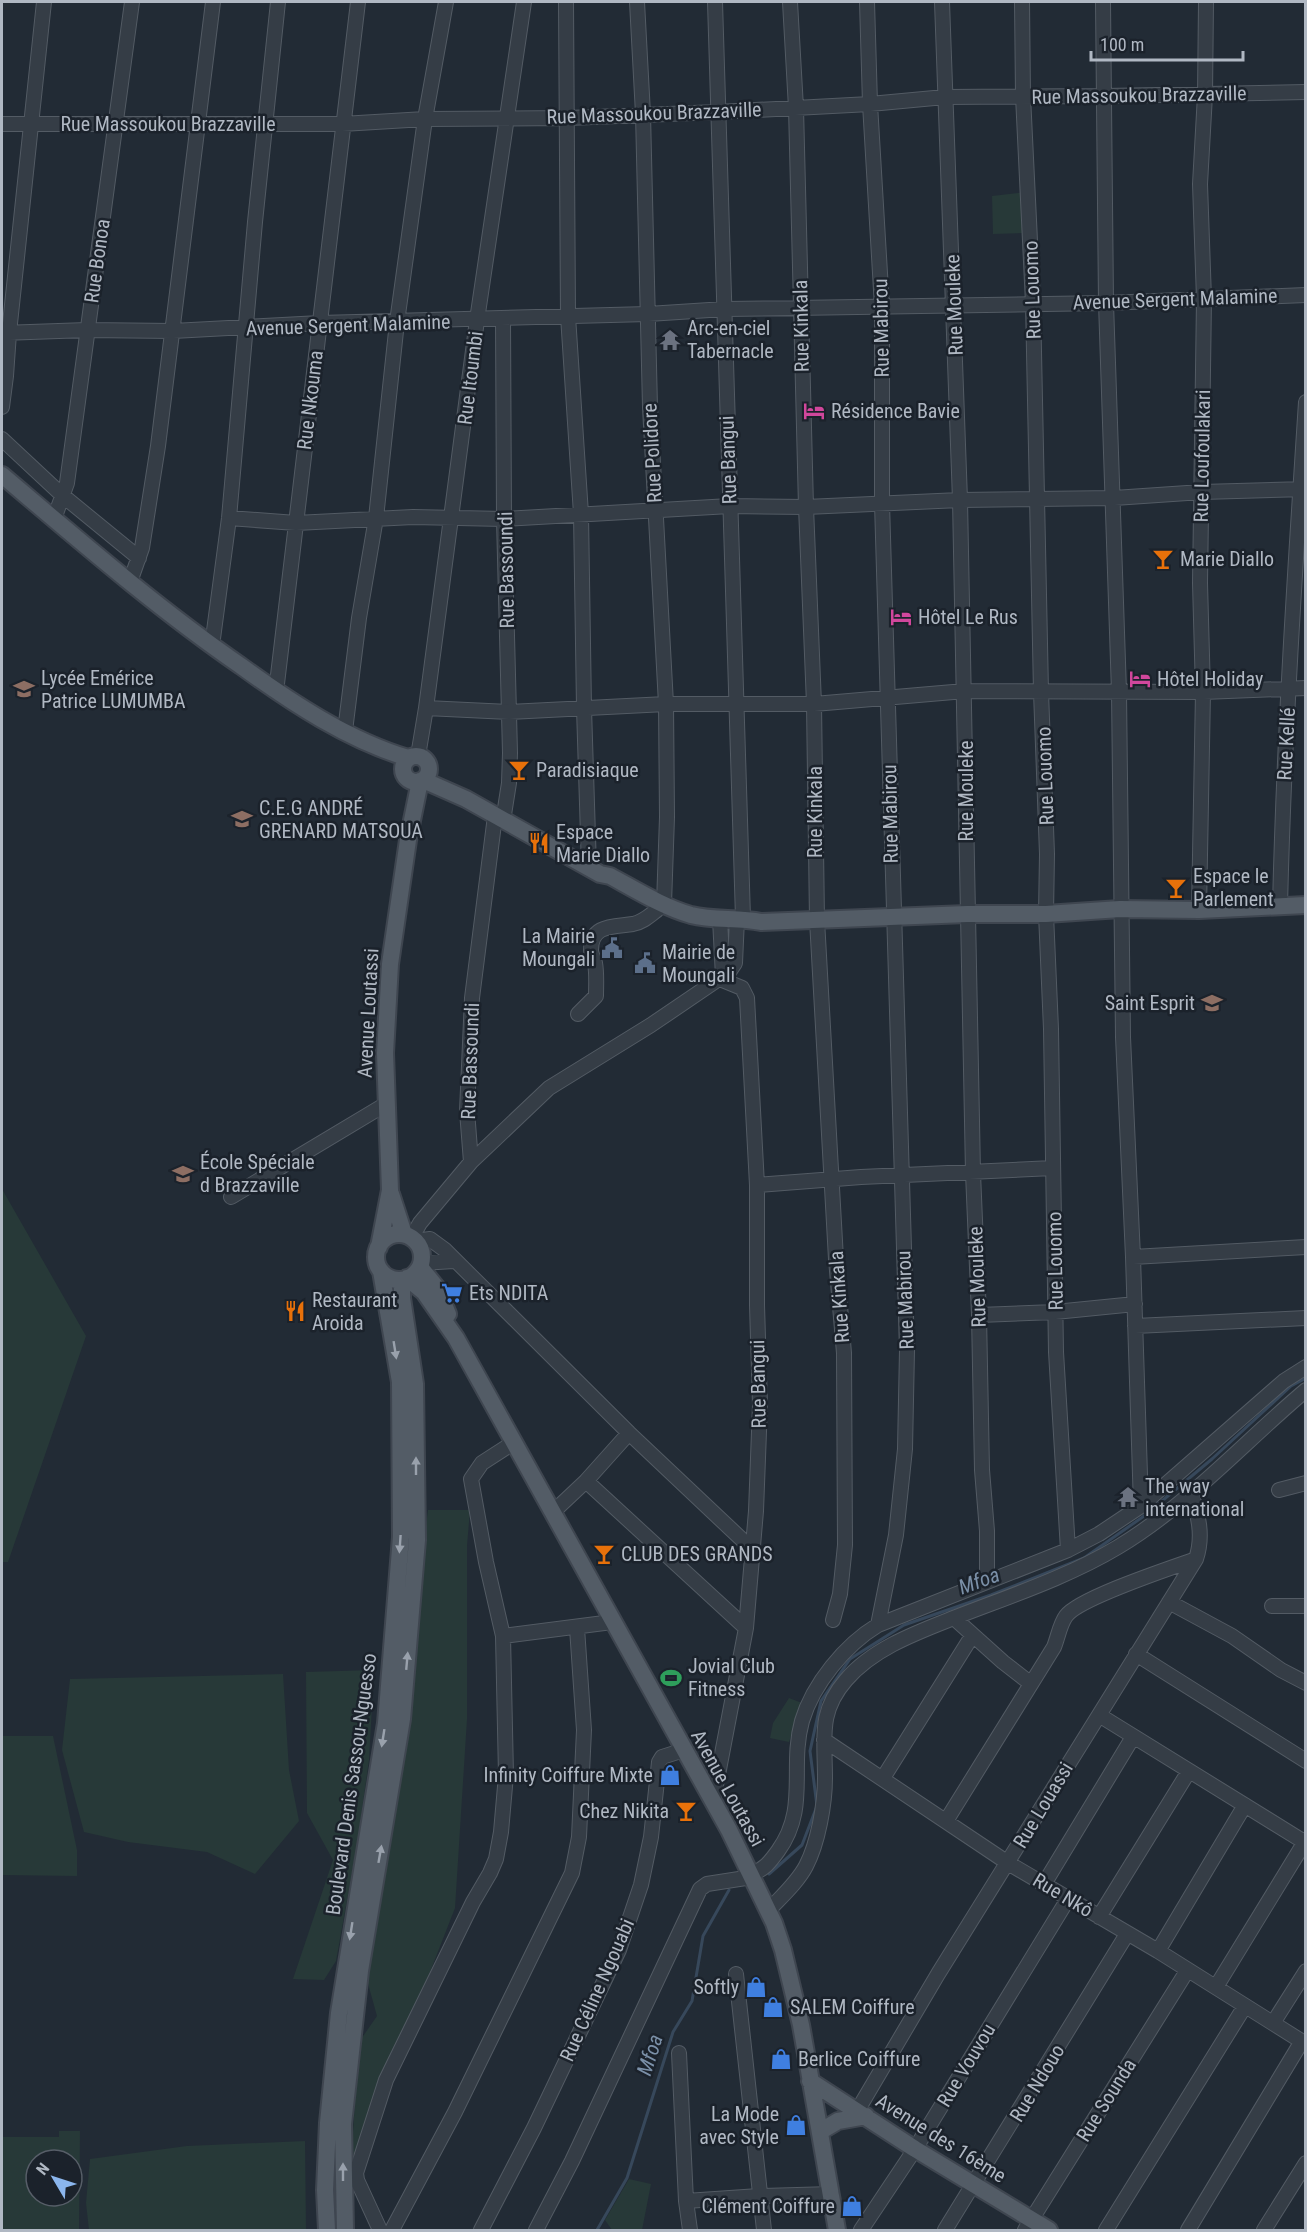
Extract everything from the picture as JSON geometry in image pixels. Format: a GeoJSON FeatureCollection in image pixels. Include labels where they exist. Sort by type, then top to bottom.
{"type":"FeatureCollection","features":[{"type":"Feature","properties":{"kind":"main road"},"geometry":{"type":"LineString","coordinates":[[2,475],[173,618],[276,692],[594,871],[607,883],[693,925],[967,914],[1046,914],[1120,909],[1199,910],[1305,905]]}},
{"type":"Feature","properties":{"kind":"main road","name":"Avenue Loutassi"},"geometry":{"type":"LineString","coordinates":[[379,1247],[390,1190],[385,1053],[390,964],[408,840],[415,770]]}},
{"type":"Feature","properties":{"kind":"main road","name":"Avenue Loutassi"},"geometry":{"type":"LineString","coordinates":[[390,1190],[410,1237]]}},
{"type":"Feature","properties":{"kind":"main road"},"geometry":{"type":"LineString","coordinates":[[389,1236],[410,1237],[422,1251],[421,1265],[404,1279],[388,1277],[381,1271],[376,1260],[379,1247],[389,1236]]}},
{"type":"Feature","properties":{"kind":"main road","name":"Avenue Loutassi"},"geometry":{"type":"LineString","coordinates":[[421,1265],[437,1288],[456,1338]]}},
{"type":"Feature","properties":{"kind":"main road","name":"Boulevard Denis Sassou-Nguesso"},"geometry":{"type":"LineString","coordinates":[[327,2230],[325,2190],[328,2123],[348,2003],[386,1723],[401,1537],[400,1382],[381,1271]]}},
{"type":"Feature","properties":{"kind":"main road","name":"Avenue Loutassi"},"geometry":{"type":"LineString","coordinates":[[404,1279],[424,1292],[456,1338],[713,1801],[768,1911],[783,1950],[801,2025],[837,2230]]}},
{"type":"Feature","properties":{"kind":"main road","name":"Boulevard Denis Sassou-Nguesso"},"geometry":{"type":"LineString","coordinates":[[345,2230],[344,2124],[348,2003],[360,1971],[402,1719],[417,1540],[415,1384],[402,1298],[404,1279]]}},
{"type":"Feature","properties":{"kind":"main road","name":"Avenue des 16ème"},"geometry":{"type":"LineString","coordinates":[[810,2080],[859,2115],[974,2185],[1028,2225],[1049,2230]]}},
{"type":"Feature","properties":{"kind":"main road"},"geometry":{"type":"LineString","coordinates":[[821,2131],[838,2121],[859,2115]]}},
{"type":"Feature","properties":{"kind":"street"},"geometry":{"type":"LineString","coordinates":[[2,407],[6,376],[5,333],[45,2]]}},
{"type":"Feature","properties":{"kind":"street","name":"Rue Bonoa"},"geometry":{"type":"LineString","coordinates":[[54,519],[67,483],[132,2]]}},
{"type":"Feature","properties":{"kind":"street"},"geometry":{"type":"LineString","coordinates":[[130,582],[142,548],[158,446],[213,2]]}},
{"type":"Feature","properties":{"kind":"street"},"geometry":{"type":"LineString","coordinates":[[212,646],[229,518],[245,329],[278,2]]}},
{"type":"Feature","properties":{"kind":"street","name":"Rue Nkouma"},"geometry":{"type":"LineString","coordinates":[[276,692],[358,2]]}},
{"type":"Feature","properties":{"kind":"street"},"geometry":{"type":"LineString","coordinates":[[345,731],[359,618],[376,518],[397,322],[425,119],[446,2]]}},
{"type":"Feature","properties":{"kind":"street","name":"Rue Itoumbi"},"geometry":{"type":"LineString","coordinates":[[415,770],[426,708],[477,320],[524,2]]}},
{"type":"Feature","properties":{"kind":"street"},"geometry":{"type":"LineString","coordinates":[[566,2],[568,316],[581,514],[584,708],[594,871]]}},
{"type":"Feature","properties":{"kind":"street","name":"Rue Polidore"},"geometry":{"type":"LineString","coordinates":[[637,2],[643,114],[650,407],[666,704],[667,817],[660,907]]}},
{"type":"Feature","properties":{"kind":"street","name":"Rue Bangui"},"geometry":{"type":"LineString","coordinates":[[713,1801],[746,1628],[753,1550],[760,1405],[757,1305],[758,1185],[747,998],[742,988],[721,978],[732,923],[738,704],[716,2]]}},
{"type":"Feature","properties":{"kind":"street","name":"Rue Kinkala"},"geometry":{"type":"LineString","coordinates":[[790,2],[796,108],[806,507],[814,704],[817,920],[844,1353],[845,1545],[840,1594],[833,1620]]}},
{"type":"Feature","properties":{"kind":"street","name":"Rue Mabirou"},"geometry":{"type":"LineString","coordinates":[[867,2],[870,104],[882,307],[882,503],[907,1350],[905,1449],[896,1535],[878,1625]]}},
{"type":"Feature","properties":{"kind":"street","name":"Rue Mouleke"},"geometry":{"type":"LineString","coordinates":[[942,2],[960,500],[973,1173],[987,1581]]}},
{"type":"Feature","properties":{"kind":"street","name":"Rue Louomo"},"geometry":{"type":"LineString","coordinates":[[1022,2],[1023,96],[1033,303],[1041,692],[1047,854],[1046,914],[1051,1029],[1055,1312],[1060,1447],[1068,1550]]}},
{"type":"Feature","properties":{"kind":"street"},"geometry":{"type":"LineString","coordinates":[[1102,2],[1106,303],[1119,692],[1123,1037],[1136,1326],[1141,1506]]}},
{"type":"Feature","properties":{"kind":"street","name":"Rue Loufoulakari"},"geometry":{"type":"LineString","coordinates":[[1199,910],[1203,692],[1200,583],[1204,299],[1200,184],[1205,95],[1206,2]]}},
{"type":"Feature","properties":{"kind":"street","name":"Rue Massoukou Brazzaville"},"geometry":{"type":"LineString","coordinates":[[2,124],[342,124],[425,119],[718,112],[870,104],[945,97],[1305,92]]}},
{"type":"Feature","properties":{"kind":"street","name":"Avenue Sergent Malamine"},"geometry":{"type":"LineString","coordinates":[[5,333],[87,330],[172,332],[320,323],[477,320],[725,309],[1106,303],[1305,294]]}},
{"type":"Feature","properties":{"kind":"street","name":"Rue Bassoundi"},"geometry":{"type":"LineString","coordinates":[[471,1162],[467,1110],[472,998],[499,818],[509,783],[503,319]]}},
{"type":"Feature","properties":{"kind":"street","name":"Rue Kellé"},"geometry":{"type":"LineString","coordinates":[[1280,906],[1288,688],[1303,489],[1305,402]]}},
{"type":"Feature","properties":{"kind":"street"},"geometry":{"type":"LineString","coordinates":[[2,439],[62,495],[139,558]]}},
{"type":"Feature","properties":{"kind":"street"},"geometry":{"type":"LineString","coordinates":[[229,518],[296,523],[376,518],[504,519],[730,506],[806,507],[960,500],[1113,498],[1303,489]]}},
{"type":"Feature","properties":{"kind":"street"},"geometry":{"type":"LineString","coordinates":[[426,708],[509,712],[666,704],[814,704],[965,691],[1203,692],[1305,688]]}},
{"type":"Feature","properties":{"kind":"street"},"geometry":{"type":"LineString","coordinates":[[578,1014],[596,996],[597,981],[591,951],[593,938],[597,931],[609,926],[633,924],[646,919],[660,907]]}},
{"type":"Feature","properties":{"kind":"street"},"geometry":{"type":"LineString","coordinates":[[721,978],[549,1089],[471,1162],[410,1237],[430,1239],[445,1250],[629,1433],[753,1550]]}},
{"type":"Feature","properties":{"kind":"street"},"geometry":{"type":"LineString","coordinates":[[231,1197],[386,1104]]}},
{"type":"Feature","properties":{"kind":"street"},"geometry":{"type":"LineString","coordinates":[[758,1185],[1053,1168]]}},
{"type":"Feature","properties":{"kind":"street"},"geometry":{"type":"LineString","coordinates":[[1133,1257],[1305,1247]]}},
{"type":"Feature","properties":{"kind":"street"},"geometry":{"type":"LineString","coordinates":[[421,1265],[454,1261]]}},
{"type":"Feature","properties":{"kind":"street"},"geometry":{"type":"LineString","coordinates":[[979,1315],[1055,1312],[1135,1304]]}},
{"type":"Feature","properties":{"kind":"street"},"geometry":{"type":"LineString","coordinates":[[1136,1326],[1305,1318]]}},
{"type":"Feature","properties":{"kind":"street"},"geometry":{"type":"LineString","coordinates":[[536,2230],[572,2161],[700,1889],[706,1884],[751,1876],[770,1863],[784,1842],[794,1820],[798,1742],[805,1712],[836,1660],[857,1639],[878,1625],[1068,1550],[1113,1526],[1141,1506],[1256,1405],[1305,1367]]}},
{"type":"Feature","properties":{"kind":"street"},"geometry":{"type":"LineString","coordinates":[[768,1911],[806,1866],[814,1843],[822,1812],[825,1779],[824,1721],[828,1707],[846,1679],[859,1667],[919,1632],[1077,1569],[1117,1548],[1144,1530],[1191,1492],[1305,1390]]}},
{"type":"Feature","properties":{"kind":"street"},"geometry":{"type":"LineString","coordinates":[[552,1513],[586,1481],[629,1433]]}},
{"type":"Feature","properties":{"kind":"street"},"geometry":{"type":"LineString","coordinates":[[380,2230],[356,2173],[386,2080],[496,1859],[501,1832],[506,1775],[502,1636],[471,1479],[482,1462],[513,1443]]}},
{"type":"Feature","properties":{"kind":"street"},"geometry":{"type":"LineString","coordinates":[[586,1481],[746,1628]]}},
{"type":"Feature","properties":{"kind":"street"},"geometry":{"type":"LineString","coordinates":[[1279,1490],[1305,1483]]}},
{"type":"Feature","properties":{"kind":"street","name":"Rue Louassi"},"geometry":{"type":"LineString","coordinates":[[859,2115],[1008,1863],[1196,1559],[1200,1546],[1200,1530],[1191,1492]]}},
{"type":"Feature","properties":{"kind":"street"},"geometry":{"type":"LineString","coordinates":[[946,1821],[1054,1647],[1066,1616],[1085,1603],[1127,1584],[1196,1559]]}},
{"type":"Feature","properties":{"kind":"street"},"geometry":{"type":"LineString","coordinates":[[1169,1602],[1232,1636],[1281,1670],[1305,1683]]}},
{"type":"Feature","properties":{"kind":"street"},"geometry":{"type":"LineString","coordinates":[[1272,1606],[1305,1606]]}},
{"type":"Feature","properties":{"kind":"street"},"geometry":{"type":"LineString","coordinates":[[954,1618],[972,1636],[1030,1683]]}},
{"type":"Feature","properties":{"kind":"street"},"geometry":{"type":"LineString","coordinates":[[502,1636],[612,1622]]}},
{"type":"Feature","properties":{"kind":"street"},"geometry":{"type":"LineString","coordinates":[[392,2230],[454,2112],[572,1873],[579,1837],[584,1730],[577,1628]]}},
{"type":"Feature","properties":{"kind":"street"},"geometry":{"type":"LineString","coordinates":[[883,1778],[972,1636]]}},
{"type":"Feature","properties":{"kind":"street"},"geometry":{"type":"LineString","coordinates":[[1136,1654],[1305,1761]]}},
{"type":"Feature","properties":{"kind":"street"},"geometry":{"type":"LineString","coordinates":[[1099,1716],[1305,1842],[1216,1987]]}},
{"type":"Feature","properties":{"kind":"street"},"geometry":{"type":"LineString","coordinates":[[1044,1884],[1133,1737]]}},
{"type":"Feature","properties":{"kind":"street","name":"Rue Nkô"},"geometry":{"type":"LineString","coordinates":[[824,1740],[1008,1863],[1158,1951],[1304,2043]]}},
{"type":"Feature","properties":{"kind":"street","name":"Rue Céline Ngouabi"},"geometry":{"type":"LineString","coordinates":[[481,2230],[534,2128],[619,1950],[641,1885],[651,1837],[659,1762],[662,1757],[684,1750]]}},
{"type":"Feature","properties":{"kind":"street"},"geometry":{"type":"LineString","coordinates":[[1099,1917],[1189,1771]]}},
{"type":"Feature","properties":{"kind":"street"},"geometry":{"type":"LineString","coordinates":[[1158,1951],[1245,1805]]}},
{"type":"Feature","properties":{"kind":"street","name":"Rue Vouvou"},"geometry":{"type":"LineString","coordinates":[[861,2230],[915,2149],[1068,1899]]}},
{"type":"Feature","properties":{"kind":"street","name":"Rue Ndouo"},"geometry":{"type":"LineString","coordinates":[[945,2230],[1127,1934]]}},
{"type":"Feature","properties":{"kind":"street","name":"Rue Sounda"},"geometry":{"type":"LineString","coordinates":[[1028,2225],[1187,1971]]}},
{"type":"Feature","properties":{"kind":"street"},"geometry":{"type":"LineString","coordinates":[[1273,2023],[1305,1971]]}},
{"type":"Feature","properties":{"kind":"street"},"geometry":{"type":"LineString","coordinates":[[736,1974],[764,2230]]}},
{"type":"Feature","properties":{"kind":"street"},"geometry":{"type":"LineString","coordinates":[[1106,2230],[1245,2006]]}},
{"type":"Feature","properties":{"kind":"street"},"geometry":{"type":"LineString","coordinates":[[1188,2230],[1304,2043]]}},
{"type":"Feature","properties":{"kind":"street"},"geometry":{"type":"LineString","coordinates":[[679,2053],[686,2201],[690,2230]]}},
{"type":"Feature","properties":{"kind":"street"},"geometry":{"type":"LineString","coordinates":[[1264,2230],[1305,2163]]}},
{"type":"Feature","properties":{"kind":"street"},"geometry":{"type":"LineString","coordinates":[[686,2201],[832,2194]]}},
{"type":"Feature","properties":{"kind":"shaded area"},"geometry":{"type":"Polygon","coordinates":[[[1026,192],[1024,233],[993,234],[992,196],[1026,192]]]}},
{"type":"Feature","properties":{"kind":"shaded area"},"geometry":{"type":"Polygon","coordinates":[[[2,1189],[86,1336],[8,1562],[2,1562],[2,1189]]]}},
{"type":"Feature","properties":{"kind":"shaded area"},"geometry":{"type":"Polygon","coordinates":[[[428,1510],[470,1510],[467,1546],[467,1719],[455,1908],[350,2177],[359,2042],[377,2016],[367,1980],[428,1510]]]}},
{"type":"Feature","properties":{"kind":"shaded area"},"geometry":{"type":"Polygon","coordinates":[[[374,1670],[369,1760],[357,1845],[336,1961],[324,1980],[293,1979],[333,1860],[307,1813],[306,1672],[374,1670]]]}},
{"type":"Feature","properties":{"kind":"shaded area"},"geometry":{"type":"Polygon","coordinates":[[[283,1674],[289,1770],[299,1821],[255,1874],[207,1852],[128,1842],[84,1832],[62,1750],[70,1679],[283,1674]]]}},
{"type":"Feature","properties":{"kind":"shaded area"},"geometry":{"type":"Polygon","coordinates":[[[789,1698],[802,1703],[789,1742],[770,1738],[773,1723],[789,1698]]]}},
{"type":"Feature","properties":{"kind":"shaded area"},"geometry":{"type":"Polygon","coordinates":[[[2,1736],[53,1736],[77,1850],[77,1876],[2,1875],[2,1736]]]}},
{"type":"Feature","properties":{"kind":"shaded area"},"geometry":{"type":"Polygon","coordinates":[[[59,2131],[80,2131],[80,2148],[24,2148],[24,2208],[79,2208],[79,2230],[2,2230],[2,2137],[59,2137],[59,2131]]]}},
{"type":"Feature","properties":{"kind":"shaded area"},"geometry":{"type":"Polygon","coordinates":[[[305,2141],[306,2230],[89,2230],[86,2203],[90,2159],[187,2146],[305,2141]]]}},
{"type":"Feature","properties":{"kind":"shaded area"},"geometry":{"type":"Polygon","coordinates":[[[629,2179],[651,2184],[642,2230],[612,2230],[605,2220],[629,2179]]]}},
{"type":"Feature","properties":{"kind":"waterway","name":"Mfoa"},"geometry":{"type":"LineString","coordinates":[[769,1874],[802,1845],[817,1806],[810,1751],[821,1701],[850,1659],[904,1625],[991,1595],[1084,1558],[1144,1516],[1212,1459],[1291,1386],[1306,1378]]}},
{"type":"Feature","properties":{"kind":"waterway","name":"Mfoa"},"geometry":{"type":"LineString","coordinates":[[597,2230],[627,2178],[673,2032],[692,2001],[703,1936],[729,1890]]}},
{"type":"Feature","properties":{"kind":"place","name":"Arc-en-ciel Tabernacle"},"geometry":{"type":"Point","coordinates":[670,340]}},
{"type":"Feature","properties":{"kind":"place","name":"Résidence Bavie"},"geometry":{"type":"Point","coordinates":[814,411]}},
{"type":"Feature","properties":{"kind":"place","name":"Marie Diallo"},"geometry":{"type":"Point","coordinates":[1163,559]}},
{"type":"Feature","properties":{"kind":"place","name":"Hôtel Le Rus"},"geometry":{"type":"Point","coordinates":[901,617]}},
{"type":"Feature","properties":{"kind":"place","name":"Hôtel Holiday"},"geometry":{"type":"Point","coordinates":[1140,679]}},
{"type":"Feature","properties":{"kind":"place","name":"Lycée Emérice Patrice LUMUMBA"},"geometry":{"type":"Point","coordinates":[24,689]}},
{"type":"Feature","properties":{"kind":"place","name":"Paradisiaque"},"geometry":{"type":"Point","coordinates":[519,770]}},
{"type":"Feature","properties":{"kind":"place","name":"C.E.G ANDRÉ GRENARD MATSOUA"},"geometry":{"type":"Point","coordinates":[242,819]}},
{"type":"Feature","properties":{"kind":"place","name":"Espace Marie Diallo"},"geometry":{"type":"Point","coordinates":[539,843]}},
{"type":"Feature","properties":{"kind":"place","name":"Espace le Parlement"},"geometry":{"type":"Point","coordinates":[1176,888]}},
{"type":"Feature","properties":{"kind":"place","name":"La Mairie Moungali"},"geometry":{"type":"Point","coordinates":[612,948]}},
{"type":"Feature","properties":{"kind":"place","name":"Mairie de Moungali"},"geometry":{"type":"Point","coordinates":[645,963]}},
{"type":"Feature","properties":{"kind":"place","name":"Saint Esprit"},"geometry":{"type":"Point","coordinates":[1212,1003]}},
{"type":"Feature","properties":{"kind":"place","name":"École Spéciale d Brazzaville"},"geometry":{"type":"Point","coordinates":[183,1174]}},
{"type":"Feature","properties":{"kind":"place","name":"Ets NDITA"},"geometry":{"type":"Point","coordinates":[452,1293]}},
{"type":"Feature","properties":{"kind":"place","name":"Restaurant Aroida"},"geometry":{"type":"Point","coordinates":[295,1311]}},
{"type":"Feature","properties":{"kind":"place","name":"The way international"},"geometry":{"type":"Point","coordinates":[1128,1497]}},
{"type":"Feature","properties":{"kind":"place","name":"CLUB DES GRANDS"},"geometry":{"type":"Point","coordinates":[604,1554]}},
{"type":"Feature","properties":{"kind":"place","name":"Jovial Club Fitness"},"geometry":{"type":"Point","coordinates":[671,1678]}},
{"type":"Feature","properties":{"kind":"place","name":"Infinity Coiffure Mixte"},"geometry":{"type":"Point","coordinates":[670,1775]}},
{"type":"Feature","properties":{"kind":"place","name":"Chez Nikita"},"geometry":{"type":"Point","coordinates":[686,1811]}},
{"type":"Feature","properties":{"kind":"place","name":"Softly"},"geometry":{"type":"Point","coordinates":[756,1987]}},
{"type":"Feature","properties":{"kind":"place","name":"SALEM Coiffure"},"geometry":{"type":"Point","coordinates":[773,2007]}},
{"type":"Feature","properties":{"kind":"place","name":"Berlice Coiffure"},"geometry":{"type":"Point","coordinates":[781,2059]}},
{"type":"Feature","properties":{"kind":"place","name":"La Mode avec Style"},"geometry":{"type":"Point","coordinates":[796,2125]}},
{"type":"Feature","properties":{"kind":"place","name":"Clément Coiffure"},"geometry":{"type":"Point","coordinates":[852,2206]}}]}
